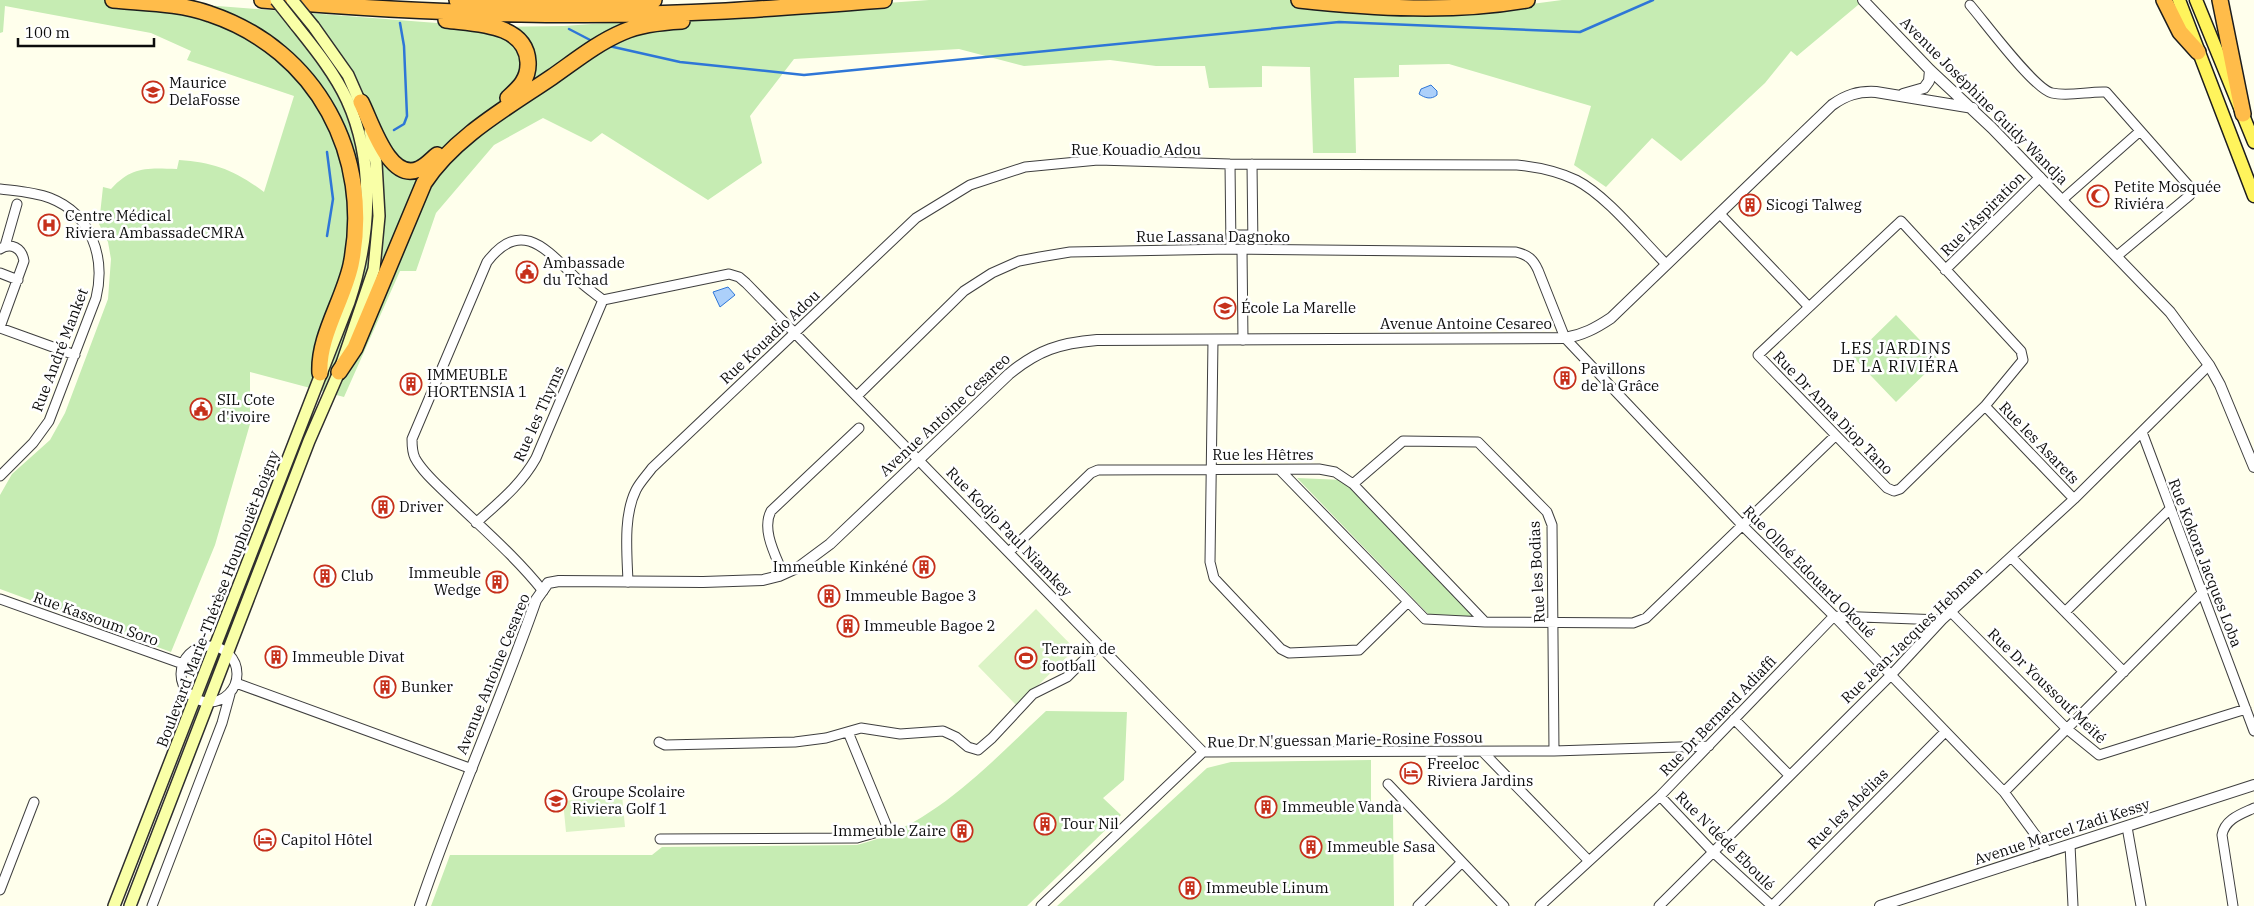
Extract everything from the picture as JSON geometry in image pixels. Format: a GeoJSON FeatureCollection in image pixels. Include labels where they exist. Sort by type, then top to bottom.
{"type":"FeatureCollection","features":[{"type":"Feature","properties":{"kind":"highway"},"geometry":{"type":"LineString","coordinates":[[113,0],[185,8],[209,13],[250,31],[284,56],[321,98],[338,128],[349,158],[354,185],[356,219],[351,265],[319,357],[320,374]]}},
{"type":"Feature","properties":{"kind":"highway"},"geometry":{"type":"LineString","coordinates":[[262,0],[360,8],[490,25],[513,36],[522,44],[528,61],[526,77],[520,88],[419,169],[410,171],[393,164],[380,144],[361,102]]}},
{"type":"Feature","properties":{"kind":"highway"},"geometry":{"type":"LineString","coordinates":[[456,0],[520,2],[576,14],[725,11],[884,0]]}},
{"type":"Feature","properties":{"kind":"highway"},"geometry":{"type":"LineString","coordinates":[[360,8],[549,9],[654,0]]}},
{"type":"Feature","properties":{"kind":"highway"},"geometry":{"type":"LineString","coordinates":[[1299,0],[1376,7],[1432,8],[1527,0]]}},
{"type":"Feature","properties":{"kind":"highway"},"geometry":{"type":"LineString","coordinates":[[2164,0],[2180,32],[2198,52]]}},
{"type":"Feature","properties":{"kind":"highway"},"geometry":{"type":"LineString","coordinates":[[2220,0],[2243,114]]}},
{"type":"Feature","properties":{"kind":"highway"},"geometry":{"type":"LineString","coordinates":[[339,372],[355,348],[424,183],[434,167],[449,152],[499,114],[604,41],[640,26],[701,20],[725,11]]}},
{"type":"Feature","properties":{"kind":"main road","name":"Boulevard Marie-Thérèse Houphouët-Boigny"},"geometry":{"type":"LineString","coordinates":[[114,906],[349,302],[360,268],[365,235],[366,186],[362,149],[348,100],[321,56],[276,0]]}},
{"type":"Feature","properties":{"kind":"main road","name":"Boulevard Marie-Thérèse Houphouët-Boigny"},"geometry":{"type":"LineString","coordinates":[[130,906],[309,441],[339,372],[374,269],[379,216],[376,163],[372,136],[361,102],[344,68],[292,0]]}},
{"type":"Feature","properties":{"kind":"main road"},"geometry":{"type":"LineString","coordinates":[[2179,0],[2254,196]]}},
{"type":"Feature","properties":{"kind":"main road"},"geometry":{"type":"LineString","coordinates":[[2196,0],[2254,142]]}},
{"type":"Feature","properties":{"kind":"street","name":"Avenue Joséphine Guidy Wandja"},"geometry":{"type":"LineString","coordinates":[[1862,0],[1930,70],[1973,108],[2170,312],[2209,365],[2230,406],[2254,467]]}},
{"type":"Feature","properties":{"kind":"street"},"geometry":{"type":"LineString","coordinates":[[1970,5],[2021,66],[2045,90],[2055,93],[2106,92],[2139,132],[2188,185],[2190,194],[2118,256]]}},
{"type":"Feature","properties":{"kind":"street"},"geometry":{"type":"LineString","coordinates":[[1894,95],[1924,88],[1929,81],[1930,70]]}},
{"type":"Feature","properties":{"kind":"street","name":"Avenue Antoine Cesareo"},"geometry":{"type":"LineString","coordinates":[[420,906],[536,600],[548,583],[559,581],[743,582],[783,574],[799,567],[816,555],[1009,374],[1023,363],[1066,343],[1097,340],[1565,338],[1580,336],[1611,318],[1832,105],[1844,96],[1868,92],[1973,108]]}},
{"type":"Feature","properties":{"kind":"street"},"geometry":{"type":"LineString","coordinates":[[2062,200],[2139,132]]}},
{"type":"Feature","properties":{"kind":"street","name":"Rue Kouadio Adou"},"geometry":{"type":"LineString","coordinates":[[628,582],[627,546],[631,503],[636,489],[652,468],[916,218],[970,185],[1025,167],[1098,160],[1230,164],[1517,165],[1540,167],[1576,180],[1595,193],[1666,264]]}},
{"type":"Feature","properties":{"kind":"street"},"geometry":{"type":"LineString","coordinates":[[1230,164],[1231,249]]}},
{"type":"Feature","properties":{"kind":"street"},"geometry":{"type":"LineString","coordinates":[[1252,164],[1253,249]]}},
{"type":"Feature","properties":{"kind":"street","name":"Rue l'Aspiration"},"geometry":{"type":"LineString","coordinates":[[1946,270],[2040,177]]}},
{"type":"Feature","properties":{"kind":"street","name":"Rue André Manket"},"geometry":{"type":"LineString","coordinates":[[0,189],[50,198],[78,216],[90,231],[99,261],[98,289],[75,355],[44,428],[33,443],[0,476]]}},
{"type":"Feature","properties":{"kind":"street"},"geometry":{"type":"LineString","coordinates":[[17,204],[3,248],[15,247],[23,255],[24,261],[0,327],[75,355]]}},
{"type":"Feature","properties":{"kind":"street"},"geometry":{"type":"LineString","coordinates":[[1720,214],[1809,307]]}},
{"type":"Feature","properties":{"kind":"street","name":"Rue Dr Anna Diop Tano"},"geometry":{"type":"LineString","coordinates":[[1901,221],[2021,351],[2023,360],[1985,406],[1900,488],[1894,491],[1887,488],[1758,355],[1809,307],[1901,221]]}},
{"type":"Feature","properties":{"kind":"street"},"geometry":{"type":"LineString","coordinates":[[1231,235],[1253,235]]}},
{"type":"Feature","properties":{"kind":"street"},"geometry":{"type":"LineString","coordinates":[[543,592],[522,564],[476,523],[428,475],[414,458],[412,439],[488,262],[496,250],[506,242],[532,241],[548,250],[578,280],[603,300]]}},
{"type":"Feature","properties":{"kind":"street","name":"Rue Lassana Dagnoko"},"geometry":{"type":"LineString","coordinates":[[856,396],[964,291],[992,273],[1019,261],[1070,252],[1253,249],[1516,252],[1526,254],[1533,261],[1565,338]]}},
{"type":"Feature","properties":{"kind":"street"},"geometry":{"type":"LineString","coordinates":[[1242,250],[1243,340]]}},
{"type":"Feature","properties":{"kind":"street"},"geometry":{"type":"LineString","coordinates":[[0,273],[18,280]]}},
{"type":"Feature","properties":{"kind":"street","name":"Rue Kodjo Paul Niamkey"},"geometry":{"type":"LineString","coordinates":[[603,300],[729,274],[739,277],[920,459],[1203,752]]}},
{"type":"Feature","properties":{"kind":"street","name":"Rue les Thyms"},"geometry":{"type":"LineString","coordinates":[[476,523],[514,489],[527,474],[536,458],[603,300]]}},
{"type":"Feature","properties":{"kind":"street","name":"Rue Olloé Edouard Okoué"},"geometry":{"type":"LineString","coordinates":[[1565,338],[1742,526],[1834,616],[2004,792],[2048,852]]}},
{"type":"Feature","properties":{"kind":"street"},"geometry":{"type":"LineString","coordinates":[[1213,340],[1210,562],[1214,578],[1282,649],[1289,653],[1359,650],[1407,603]]}},
{"type":"Feature","properties":{"kind":"street","name":"Rue Jean-Jacques Hebman"},"geometry":{"type":"LineString","coordinates":[[1659,906],[1891,675],[1942,620],[2012,558],[2074,499],[2209,365]]}},
{"type":"Feature","properties":{"kind":"street","name":"Rue les Asarets"},"geometry":{"type":"LineString","coordinates":[[1985,406],[2074,499]]}},
{"type":"Feature","properties":{"kind":"street"},"geometry":{"type":"LineString","coordinates":[[783,574],[767,531],[767,519],[771,511],[859,428]]}},
{"type":"Feature","properties":{"kind":"street","name":"Rue Kokora Jacques Loba"},"geometry":{"type":"LineString","coordinates":[[2142,432],[2254,731]]}},
{"type":"Feature","properties":{"kind":"street"},"geometry":{"type":"LineString","coordinates":[[1280,470],[1407,603],[1430,621],[1633,623],[1646,618],[1836,436]]}},
{"type":"Feature","properties":{"kind":"street","name":"Rue les Bodias"},"geometry":{"type":"LineString","coordinates":[[1353,484],[1403,440],[1461,440],[1478,442],[1484,445],[1550,518],[1554,623],[1554,752]]}},
{"type":"Feature","properties":{"kind":"street","name":"Rue les Hêtres"},"geometry":{"type":"LineString","coordinates":[[1009,552],[1091,473],[1098,470],[1280,470],[1319,468],[1335,472],[1353,484],[1485,622]]}},
{"type":"Feature","properties":{"kind":"street"},"geometry":{"type":"LineString","coordinates":[[2065,612],[2170,509]]}},
{"type":"Feature","properties":{"kind":"street"},"geometry":{"type":"LineString","coordinates":[[2012,558],[2124,672]]}},
{"type":"Feature","properties":{"kind":"street"},"geometry":{"type":"LineString","coordinates":[[2004,792],[2202,593]]}},
{"type":"Feature","properties":{"kind":"street","name":"Rue Kassoum Soro"},"geometry":{"type":"LineString","coordinates":[[0,599],[182,664]]}},
{"type":"Feature","properties":{"kind":"street","name":"Rue Dr Youssouf Meïté"},"geometry":{"type":"LineString","coordinates":[[1951,612],[2067,729],[2094,753],[2104,754],[2246,709]]}},
{"type":"Feature","properties":{"kind":"street"},"geometry":{"type":"LineString","coordinates":[[1834,616],[1942,620]]}},
{"type":"Feature","properties":{"kind":"street","name":"Rue Dr Bernard Adiaffi"},"geometry":{"type":"LineString","coordinates":[[1540,906],[1660,796],[1834,616]]}},
{"type":"Feature","properties":{"kind":"street"},"geometry":{"type":"LineString","coordinates":[[660,742],[665,745],[785,742],[826,738],[861,728],[907,734],[943,731],[956,737],[972,750],[978,750],[992,738],[1033,694],[1067,677],[1099,645]]}},
{"type":"Feature","properties":{"kind":"street"},"geometry":{"type":"LineString","coordinates":[[152,906],[222,723],[230,694],[236,683],[237,666],[228,652],[214,646],[201,647],[190,653],[182,664],[181,674],[182,684],[194,698],[208,703],[220,701],[230,694]]}},
{"type":"Feature","properties":{"kind":"street"},"geometry":{"type":"LineString","coordinates":[[236,683],[472,769]]}},
{"type":"Feature","properties":{"kind":"street"},"geometry":{"type":"LineString","coordinates":[[1734,719],[1789,776]]}},
{"type":"Feature","properties":{"kind":"street"},"geometry":{"type":"LineString","coordinates":[[660,838],[857,838],[888,829],[848,732]]}},
{"type":"Feature","properties":{"kind":"street","name":"Rue les Abélias"},"geometry":{"type":"LineString","coordinates":[[1772,906],[1945,732]]}},
{"type":"Feature","properties":{"kind":"street","name":"Rue Dr N'guessan Marie-Rosine Fossou"},"geometry":{"type":"LineString","coordinates":[[1041,906],[1203,752],[1554,752],[1709,746]]}},
{"type":"Feature","properties":{"kind":"street"},"geometry":{"type":"LineString","coordinates":[[1482,752],[1589,861]]}},
{"type":"Feature","properties":{"kind":"street"},"geometry":{"type":"LineString","coordinates":[[1388,784],[1461,863],[1504,906]]}},
{"type":"Feature","properties":{"kind":"street","name":"Avenue Marcel Zadi Kessy"},"geometry":{"type":"LineString","coordinates":[[1880,906],[2254,786]]}},
{"type":"Feature","properties":{"kind":"street","name":"Rue N'dédé Eboulé"},"geometry":{"type":"LineString","coordinates":[[1660,796],[1714,852],[1772,906]]}},
{"type":"Feature","properties":{"kind":"street"},"geometry":{"type":"LineString","coordinates":[[0,890],[34,802]]}},
{"type":"Feature","properties":{"kind":"street"},"geometry":{"type":"LineString","coordinates":[[2233,906],[2222,835],[2223,828],[2228,821],[2254,808]]}},
{"type":"Feature","properties":{"kind":"street"},"geometry":{"type":"LineString","coordinates":[[2126,827],[2141,906]]}},
{"type":"Feature","properties":{"kind":"street"},"geometry":{"type":"LineString","coordinates":[[2070,845],[2073,906]]}},
{"type":"Feature","properties":{"kind":"street"},"geometry":{"type":"LineString","coordinates":[[1418,906],[1461,863]]}},
{"type":"Feature","properties":{"kind":"green space"},"geometry":{"type":"Polygon","coordinates":[[[0,0],[141,0],[488,27],[564,26],[929,0],[1293,0],[1510,7],[1562,0],[1864,0],[1797,56],[1791,51],[1765,83],[1681,161],[1652,138],[1606,187],[1574,165],[1591,106],[1449,64],[1399,65],[1399,77],[1354,78],[1356,153],[1313,153],[1310,67],[1262,66],[1262,87],[1209,88],[1205,66],[1156,66],[1110,60],[1024,66],[959,49],[794,59],[750,116],[762,163],[708,200],[602,133],[591,142],[543,118],[494,145],[436,213],[416,271],[400,271],[344,397],[250,372],[250,424],[215,545],[171,652],[0,589],[0,495],[12,474],[50,440],[65,413],[108,299],[111,259],[108,242],[99,224],[103,187],[111,189],[126,176],[141,170],[157,168],[177,169],[179,160],[214,165],[244,178],[264,192],[294,96],[187,60],[191,51],[151,33],[5,6],[3,32],[0,33],[0,0]]]}},
{"type":"Feature","properties":{"kind":"green space"},"geometry":{"type":"Polygon","coordinates":[[[1896,315],[1939,360],[1896,402],[1853,357],[1896,315]]]}},
{"type":"Feature","properties":{"kind":"green space"},"geometry":{"type":"Polygon","coordinates":[[[1297,478],[1343,480],[1477,617],[1431,617],[1297,478]]]}},
{"type":"Feature","properties":{"kind":"green space","name":"Terrain de football"},"geometry":{"type":"Polygon","coordinates":[[[1036,609],[1075,649],[1017,706],[978,666],[1036,609]]]}},
{"type":"Feature","properties":{"kind":"green space"},"geometry":{"type":"Polygon","coordinates":[[[1046,711],[1127,712],[1124,780],[1103,798],[1121,815],[1027,906],[431,906],[450,855],[652,855],[662,847],[857,845],[885,836],[936,808],[982,771],[1046,711]]]}},
{"type":"Feature","properties":{"kind":"green space"},"geometry":{"type":"Polygon","coordinates":[[[1371,760],[1371,813],[1393,812],[1394,906],[1057,906],[1207,768],[1231,762],[1371,760]]]}},
{"type":"Feature","properties":{"kind":"green space"},"geometry":{"type":"Polygon","coordinates":[[[622,795],[625,827],[566,832],[563,801],[622,795]]]}},
{"type":"Feature","properties":{"kind":"water"},"geometry":{"type":"Polygon","coordinates":[[[1431,85],[1437,91],[1437,95],[1428,98],[1419,94],[1421,89],[1431,85]]]}},
{"type":"Feature","properties":{"kind":"water"},"geometry":{"type":"Polygon","coordinates":[[[728,287],[735,295],[720,307],[713,292],[728,287]]]}},
{"type":"Feature","properties":{"kind":"waterway"},"geometry":{"type":"LineString","coordinates":[[609,46],[680,62],[804,75],[1339,22],[1580,32],[1653,0]]}},
{"type":"Feature","properties":{"kind":"waterway"},"geometry":{"type":"LineString","coordinates":[[394,130],[404,124],[407,116],[404,46],[400,23]]}},
{"type":"Feature","properties":{"kind":"waterway"},"geometry":{"type":"LineString","coordinates":[[569,29],[594,42]]}},
{"type":"Feature","properties":{"kind":"waterway"},"geometry":{"type":"LineString","coordinates":[[327,152],[333,199],[327,236]]}},
{"type":"Feature","properties":{"kind":"place","name":"Maurice DelaFosse"},"geometry":{"type":"Point","coordinates":[153,92]}},
{"type":"Feature","properties":{"kind":"place","name":"Petite Mosquée Riviéra"},"geometry":{"type":"Point","coordinates":[2098,196]}},
{"type":"Feature","properties":{"kind":"place","name":"Sicogi Talweg"},"geometry":{"type":"Point","coordinates":[1750,205]}},
{"type":"Feature","properties":{"kind":"place","name":"Centre Médical Riviera AmbassadeCMRA"},"geometry":{"type":"Point","coordinates":[49,225]}},
{"type":"Feature","properties":{"kind":"place","name":"Ambassade du Tchad"},"geometry":{"type":"Point","coordinates":[527,272]}},
{"type":"Feature","properties":{"kind":"place","name":"École La Marelle"},"geometry":{"type":"Point","coordinates":[1225,308]}},
{"type":"Feature","properties":{"kind":"place","name":"Pavillons de la Grâce"},"geometry":{"type":"Point","coordinates":[1565,378]}},
{"type":"Feature","properties":{"kind":"place","name":"IMMEUBLE HORTENSIA 1"},"geometry":{"type":"Point","coordinates":[411,384]}},
{"type":"Feature","properties":{"kind":"place","name":"SIL Cote d'ivoire"},"geometry":{"type":"Point","coordinates":[201,409]}},
{"type":"Feature","properties":{"kind":"place","name":"Driver"},"geometry":{"type":"Point","coordinates":[383,507]}},
{"type":"Feature","properties":{"kind":"place","name":"Immeuble Kinkéné"},"geometry":{"type":"Point","coordinates":[924,567]}},
{"type":"Feature","properties":{"kind":"place","name":"Club"},"geometry":{"type":"Point","coordinates":[325,576]}},
{"type":"Feature","properties":{"kind":"place","name":"Immeuble Wedge"},"geometry":{"type":"Point","coordinates":[497,582]}},
{"type":"Feature","properties":{"kind":"place","name":"Immeuble Bagoe 3"},"geometry":{"type":"Point","coordinates":[829,596]}},
{"type":"Feature","properties":{"kind":"place","name":"Immeuble Bagoe 2"},"geometry":{"type":"Point","coordinates":[848,626]}},
{"type":"Feature","properties":{"kind":"place","name":"Immeuble Divat"},"geometry":{"type":"Point","coordinates":[276,657]}},
{"type":"Feature","properties":{"kind":"place","name":"Terrain de football"},"geometry":{"type":"Point","coordinates":[1026,658]}},
{"type":"Feature","properties":{"kind":"place","name":"Bunker"},"geometry":{"type":"Point","coordinates":[385,687]}},
{"type":"Feature","properties":{"kind":"place","name":"Freeloc Riviera Jardins"},"geometry":{"type":"Point","coordinates":[1411,773]}},
{"type":"Feature","properties":{"kind":"place","name":"Groupe Scolaire Riviera Golf 1"},"geometry":{"type":"Point","coordinates":[556,801]}},
{"type":"Feature","properties":{"kind":"place","name":"Immeuble Vanda"},"geometry":{"type":"Point","coordinates":[1266,807]}},
{"type":"Feature","properties":{"kind":"place","name":"Tour Nil"},"geometry":{"type":"Point","coordinates":[1045,824]}},
{"type":"Feature","properties":{"kind":"place","name":"Immeuble Zaire"},"geometry":{"type":"Point","coordinates":[962,831]}},
{"type":"Feature","properties":{"kind":"place","name":"Capitol Hôtel"},"geometry":{"type":"Point","coordinates":[265,840]}},
{"type":"Feature","properties":{"kind":"place","name":"Immeuble Sasa"},"geometry":{"type":"Point","coordinates":[1311,847]}},
{"type":"Feature","properties":{"kind":"place","name":"Immeuble Linum"},"geometry":{"type":"Point","coordinates":[1190,888]}},
{"type":"Feature","properties":{"kind":"district","name":"LES JARDINS DE LA RIVIÉRA"},"geometry":{"type":"Point","coordinates":[1896,357]}}]}
